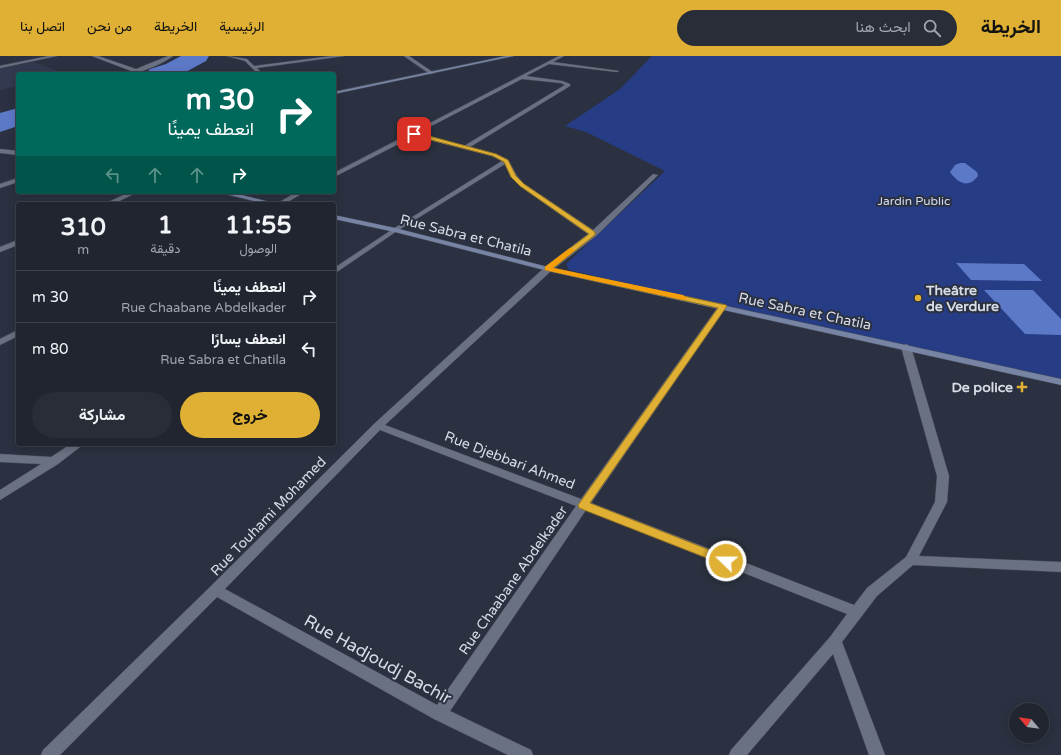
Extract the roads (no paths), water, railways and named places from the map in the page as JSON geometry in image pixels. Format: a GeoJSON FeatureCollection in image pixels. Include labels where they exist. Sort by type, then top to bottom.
{"type":"FeatureCollection","features":[{"type":"Feature","properties":{"kind":"street"},"geometry":{"type":"LineString","coordinates":[[0,67],[55,56]]}},
{"type":"Feature","properties":{"kind":"street"},"geometry":{"type":"LineString","coordinates":[[94,56],[136,71]]}},
{"type":"Feature","properties":{"kind":"street"},"geometry":{"type":"LineString","coordinates":[[132,72],[146,68],[171,56]]}},
{"type":"Feature","properties":{"kind":"street"},"geometry":{"type":"LineString","coordinates":[[229,56],[243,59],[259,72]]}},
{"type":"Feature","properties":{"kind":"street"},"geometry":{"type":"LineString","coordinates":[[253,67],[342,56]]}},
{"type":"Feature","properties":{"kind":"street"},"geometry":{"type":"LineString","coordinates":[[406,56],[432,72]]}},
{"type":"Feature","properties":{"kind":"street"},"geometry":{"type":"LineString","coordinates":[[336,93],[512,56]]}},
{"type":"Feature","properties":{"kind":"street"},"geometry":{"type":"LineString","coordinates":[[336,174],[562,56]]}},
{"type":"Feature","properties":{"kind":"street"},"geometry":{"type":"LineString","coordinates":[[549,63],[617,71]]}},
{"type":"Feature","properties":{"kind":"street"},"geometry":{"type":"LineString","coordinates":[[466,147],[568,84],[562,82],[520,78]]}},
{"type":"Feature","properties":{"kind":"street"},"geometry":{"type":"LineString","coordinates":[[414,134],[494,155],[506,161],[514,177],[522,185],[593,234]]}},
{"type":"Feature","properties":{"kind":"street"},"geometry":{"type":"LineString","coordinates":[[0,151],[16,153]]}},
{"type":"Feature","properties":{"kind":"street"},"geometry":{"type":"LineString","coordinates":[[336,271],[395,230],[506,161]]}},
{"type":"Feature","properties":{"kind":"street","name":"Rue Touhami Mohamed"},"geometry":{"type":"LineString","coordinates":[[50,755],[378,426],[548,269],[593,234],[655,175]]}},
{"type":"Feature","properties":{"kind":"street"},"geometry":{"type":"LineString","coordinates":[[0,186],[16,181]]}},
{"type":"Feature","properties":{"kind":"street"},"geometry":{"type":"LineString","coordinates":[[112,202],[131,194]]}},
{"type":"Feature","properties":{"kind":"street"},"geometry":{"type":"LineString","coordinates":[[229,194],[266,202]]}},
{"type":"Feature","properties":{"kind":"street"},"geometry":{"type":"LineString","coordinates":[[283,202],[298,194]]}},
{"type":"Feature","properties":{"kind":"street","name":"Rue Sabra et Chatila"},"geometry":{"type":"LineString","coordinates":[[336,217],[395,230],[548,269],[906,346],[1059,383]]}},
{"type":"Feature","properties":{"kind":"street"},"geometry":{"type":"LineString","coordinates":[[0,250],[16,243]]}},
{"type":"Feature","properties":{"kind":"street","name":"Rue Chaabane Abdelkader"},"geometry":{"type":"LineString","coordinates":[[439,714],[583,505],[723,306]]}},
{"type":"Feature","properties":{"kind":"street"},"geometry":{"type":"LineString","coordinates":[[0,342],[16,334]]}},
{"type":"Feature","properties":{"kind":"street"},"geometry":{"type":"LineString","coordinates":[[737,755],[835,641],[872,592],[910,560],[941,502],[943,476],[906,346]]}},
{"type":"Feature","properties":{"kind":"street","name":"Rue Djebbari Ahmed"},"geometry":{"type":"LineString","coordinates":[[378,426],[557,494],[856,612]]}},
{"type":"Feature","properties":{"kind":"street"},"geometry":{"type":"LineString","coordinates":[[0,496],[76,446]]}},
{"type":"Feature","properties":{"kind":"street"},"geometry":{"type":"LineString","coordinates":[[0,458],[54,461]]}},
{"type":"Feature","properties":{"kind":"street"},"geometry":{"type":"LineString","coordinates":[[910,560],[1061,567]]}},
{"type":"Feature","properties":{"kind":"street","name":"Rue Hadjoudj Bachir"},"geometry":{"type":"LineString","coordinates":[[216,590],[439,714],[525,755]]}},
{"type":"Feature","properties":{"kind":"street"},"geometry":{"type":"LineString","coordinates":[[835,641],[877,755]]}},
{"type":"Feature","properties":{"kind":"waterway"},"geometry":{"type":"LineString","coordinates":[[164,72],[174,69],[198,56]]}},
{"type":"Feature","properties":{"kind":"waterway"},"geometry":{"type":"LineString","coordinates":[[0,123],[16,117]]}},
{"type":"Feature","properties":{"kind":"place","name":"Theâtre de Verdure"},"geometry":{"type":"Point","coordinates":[918,298]}},
{"type":"Feature","properties":{"kind":"place","name":"De police"},"geometry":{"type":"Point","coordinates":[1022,387]}},
{"type":"Feature","properties":{"kind":"park label","name":"Jardin Public"},"geometry":{"type":"Point","coordinates":[914,201]}}]}
